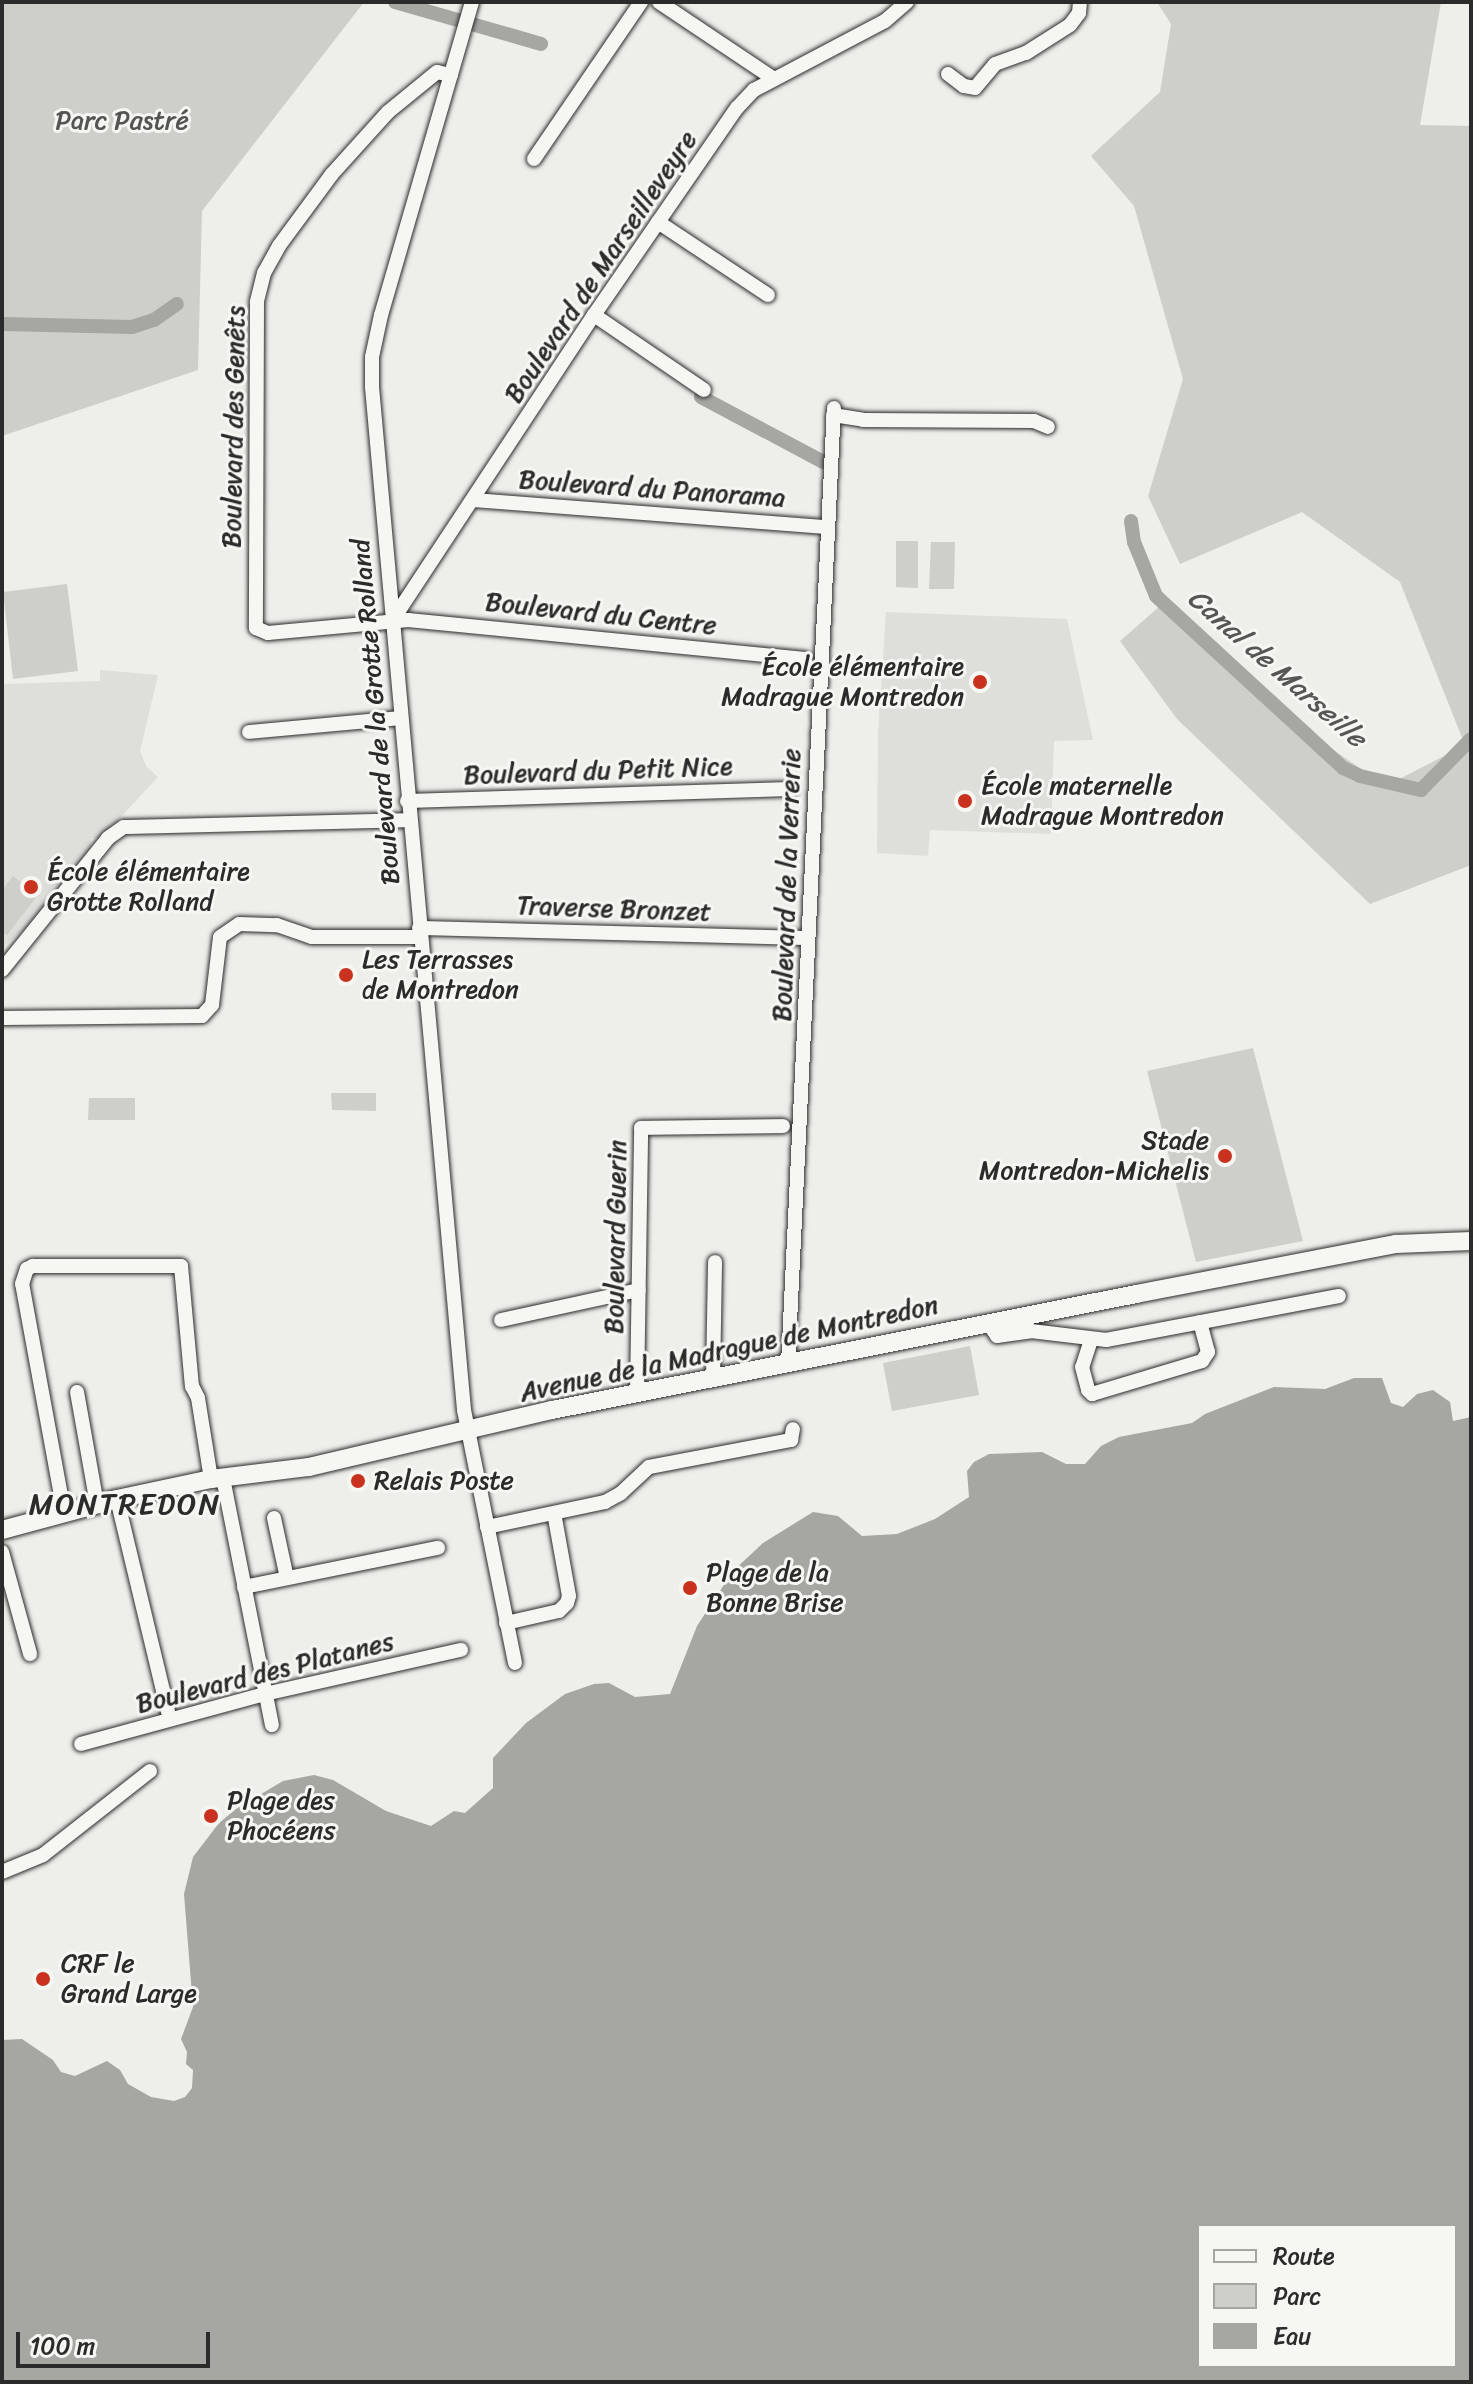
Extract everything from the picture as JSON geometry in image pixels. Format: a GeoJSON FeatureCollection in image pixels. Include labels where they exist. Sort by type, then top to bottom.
{"type":"FeatureCollection","features":[{"type":"Feature","properties":{"kind":"street","name":"Boulevard de la Grotte Rolland"},"geometry":{"type":"LineString","coordinates":[[472,2],[372,357],[408,820],[467,1430],[515,1663]]}},
{"type":"Feature","properties":{"kind":"street"},"geometry":{"type":"LineString","coordinates":[[534,159],[641,2]]}},
{"type":"Feature","properties":{"kind":"street"},"geometry":{"type":"LineString","coordinates":[[659,2],[774,79]]}},
{"type":"Feature","properties":{"kind":"street","name":"Boulevard de Marseilleveyre"},"geometry":{"type":"LineString","coordinates":[[392,621],[594,315],[737,108],[754,90],[885,21],[907,2]]}},
{"type":"Feature","properties":{"kind":"street"},"geometry":{"type":"LineString","coordinates":[[948,74],[964,86],[975,88],[995,64],[1026,53],[1070,25],[1079,13],[1080,2]]}},
{"type":"Feature","properties":{"kind":"street","name":"Boulevard des Genêts"},"geometry":{"type":"LineString","coordinates":[[392,621],[268,633],[256,628],[257,302],[264,273],[279,246],[332,174],[388,112],[437,72],[451,75]]}},
{"type":"Feature","properties":{"kind":"street"},"geometry":{"type":"LineString","coordinates":[[658,222],[768,295]]}},
{"type":"Feature","properties":{"kind":"street"},"geometry":{"type":"LineString","coordinates":[[594,315],[704,390]]}},
{"type":"Feature","properties":{"kind":"street","name":"Boulevard de la Verrerie"},"geometry":{"type":"LineString","coordinates":[[788,1364],[833,412],[863,420],[959,423],[969,419],[1034,421],[1048,427]]}},
{"type":"Feature","properties":{"kind":"street","name":"Boulevard du Panorama"},"geometry":{"type":"LineString","coordinates":[[474,500],[826,527]]}},
{"type":"Feature","properties":{"kind":"street","name":"Boulevard du Centre"},"geometry":{"type":"LineString","coordinates":[[392,621],[805,659]]}},
{"type":"Feature","properties":{"kind":"street"},"geometry":{"type":"LineString","coordinates":[[249,732],[399,718]]}},
{"type":"Feature","properties":{"kind":"street","name":"Boulevard du Petit Nice"},"geometry":{"type":"LineString","coordinates":[[407,801],[791,789]]}},
{"type":"Feature","properties":{"kind":"street"},"geometry":{"type":"LineString","coordinates":[[2,970],[108,838],[124,827],[408,820]]}},
{"type":"Feature","properties":{"kind":"street","name":"Traverse Bronzet"},"geometry":{"type":"LineString","coordinates":[[2,1018],[202,1016],[212,1005],[224,932],[239,924],[277,925],[312,937],[420,932],[808,938]]}},
{"type":"Feature","properties":{"kind":"street","name":"Boulevard Guerin"},"geometry":{"type":"LineString","coordinates":[[637,1393],[641,1128],[783,1126]]}},
{"type":"Feature","properties":{"kind":"street","name":"Avenue de la Madrague de Montredon"},"geometry":{"type":"LineString","coordinates":[[2,1530],[117,1499],[217,1479],[309,1467],[637,1393],[988,1323],[1396,1244],[1471,1241]]}},
{"type":"Feature","properties":{"kind":"street"},"geometry":{"type":"LineString","coordinates":[[713,1379],[715,1262]]}},
{"type":"Feature","properties":{"kind":"street"},"geometry":{"type":"LineString","coordinates":[[64,1512],[23,1276],[33,1266],[181,1266],[192,1386],[198,1398],[244,1587],[272,1725]]}},
{"type":"Feature","properties":{"kind":"street"},"geometry":{"type":"LineString","coordinates":[[501,1320],[639,1290]]}},
{"type":"Feature","properties":{"kind":"street"},"geometry":{"type":"LineString","coordinates":[[988,1323],[997,1336],[1031,1331],[1091,1340],[1339,1296]]}},
{"type":"Feature","properties":{"kind":"street"},"geometry":{"type":"LineString","coordinates":[[1091,1340],[1082,1367],[1092,1394],[1202,1361],[1208,1352],[1200,1322]]}},
{"type":"Feature","properties":{"kind":"street"},"geometry":{"type":"LineString","coordinates":[[77,1392],[97,1504]]}},
{"type":"Feature","properties":{"kind":"street"},"geometry":{"type":"LineString","coordinates":[[487,1527],[605,1502],[621,1493],[649,1467],[791,1440],[793,1429]]}},
{"type":"Feature","properties":{"kind":"street"},"geometry":{"type":"LineString","coordinates":[[117,1499],[168,1712]]}},
{"type":"Feature","properties":{"kind":"street"},"geometry":{"type":"LineString","coordinates":[[506,1623],[559,1611],[567,1603],[569,1596],[554,1513]]}},
{"type":"Feature","properties":{"kind":"street"},"geometry":{"type":"LineString","coordinates":[[274,1518],[287,1578]]}},
{"type":"Feature","properties":{"kind":"street"},"geometry":{"type":"LineString","coordinates":[[244,1587],[438,1548]]}},
{"type":"Feature","properties":{"kind":"street"},"geometry":{"type":"LineString","coordinates":[[2,1552],[30,1654]]}},
{"type":"Feature","properties":{"kind":"street","name":"Boulevard des Platanes"},"geometry":{"type":"LineString","coordinates":[[81,1744],[265,1694],[461,1650]]}},
{"type":"Feature","properties":{"kind":"street"},"geometry":{"type":"LineString","coordinates":[[2,1872],[43,1855],[150,1771]]}},
{"type":"Feature","properties":{"kind":"shaded area"},"geometry":{"type":"Polygon","coordinates":[[[886,612],[1067,619],[1093,740],[1054,741],[1051,834],[930,830],[928,856],[877,853],[878,732],[886,612]]]}},
{"type":"Feature","properties":{"kind":"shaded area"},"geometry":{"type":"Polygon","coordinates":[[[100,670],[158,675],[140,751],[146,766],[158,777],[101,838],[91,838],[91,848],[29,926],[2,947],[2,684],[100,681],[100,670]]]}},
{"type":"Feature","properties":{"kind":"green space","name":"Parc Pastré"},"geometry":{"type":"Polygon","coordinates":[[[2,2],[364,2],[202,211],[198,370],[2,436],[2,2]]]}},
{"type":"Feature","properties":{"kind":"green space"},"geometry":{"type":"Polygon","coordinates":[[[1157,2],[1441,2],[1420,125],[1471,126],[1471,865],[1370,904],[1177,719],[1120,641],[1160,606],[1265,703],[1386,786],[1465,745],[1400,582],[1302,512],[1180,564],[1148,496],[1183,379],[1134,206],[1091,156],[1160,92],[1171,24],[1157,2]]]}},
{"type":"Feature","properties":{"kind":"green space"},"geometry":{"type":"Polygon","coordinates":[[[896,541],[918,541],[918,588],[896,587],[896,541]]]}},
{"type":"Feature","properties":{"kind":"green space"},"geometry":{"type":"Polygon","coordinates":[[[931,542],[955,542],[954,589],[929,589],[931,542]]]}},
{"type":"Feature","properties":{"kind":"green space"},"geometry":{"type":"Polygon","coordinates":[[[67,584],[78,671],[13,679],[3,592],[67,584]]]}},
{"type":"Feature","properties":{"kind":"green space"},"geometry":{"type":"Polygon","coordinates":[[[13,876],[38,895],[7,935],[2,931],[2,890],[13,876]]]}},
{"type":"Feature","properties":{"kind":"green space","name":"Stade Montredon-Michelis"},"geometry":{"type":"Polygon","coordinates":[[[1253,1048],[1303,1241],[1196,1262],[1147,1071],[1253,1048]]]}},
{"type":"Feature","properties":{"kind":"green space"},"geometry":{"type":"Polygon","coordinates":[[[331,1093],[376,1093],[376,1111],[332,1110],[331,1093]]]}},
{"type":"Feature","properties":{"kind":"green space"},"geometry":{"type":"Polygon","coordinates":[[[89,1098],[135,1098],[135,1120],[88,1120],[89,1098]]]}},
{"type":"Feature","properties":{"kind":"green space"},"geometry":{"type":"Polygon","coordinates":[[[970,1346],[979,1395],[892,1411],[883,1363],[970,1346]]]}},
{"type":"Feature","properties":{"kind":"water"},"geometry":{"type":"Polygon","coordinates":[[[1354,1378],[1382,1378],[1391,1403],[1403,1407],[1417,1394],[1433,1390],[1450,1402],[1453,1421],[1471,1417],[1471,2382],[2,2382],[2,2040],[22,2039],[53,2060],[61,2072],[75,2076],[107,2061],[120,2070],[128,2084],[151,2097],[174,2101],[185,2097],[192,2088],[193,2070],[186,2064],[187,2052],[181,2039],[193,2007],[184,1894],[193,1857],[219,1823],[236,1809],[283,1781],[314,1775],[333,1780],[386,1811],[431,1826],[454,1811],[465,1813],[493,1788],[493,1758],[526,1723],[565,1694],[594,1684],[609,1683],[635,1697],[670,1694],[697,1626],[733,1571],[763,1543],[813,1512],[838,1516],[862,1536],[897,1534],[935,1519],[969,1497],[967,1471],[974,1462],[989,1454],[1042,1452],[1066,1464],[1085,1464],[1101,1446],[1119,1437],[1192,1423],[1205,1414],[1274,1387],[1325,1389],[1354,1378]]]}},
{"type":"Feature","properties":{"kind":"waterway","name":"Canal de Marseille"},"geometry":{"type":"LineString","coordinates":[[395,2],[541,44]]}},
{"type":"Feature","properties":{"kind":"waterway","name":"Canal de Marseille"},"geometry":{"type":"LineString","coordinates":[[2,324],[132,327],[154,320],[177,304]]}},
{"type":"Feature","properties":{"kind":"waterway","name":"Canal de Marseille"},"geometry":{"type":"LineString","coordinates":[[701,397],[823,462]]}},
{"type":"Feature","properties":{"kind":"waterway","name":"Canal de Marseille"},"geometry":{"type":"LineString","coordinates":[[1131,521],[1134,542],[1156,596],[1343,768],[1360,776],[1421,790],[1471,739]]}},
{"type":"Feature","properties":{"kind":"place","name":"École élémentaire Madrague Montredon"},"geometry":{"type":"Point","coordinates":[980,682]}},
{"type":"Feature","properties":{"kind":"place","name":"École maternelle Madrague Montredon"},"geometry":{"type":"Point","coordinates":[965,801]}},
{"type":"Feature","properties":{"kind":"place","name":"École élémentaire Grotte Rolland"},"geometry":{"type":"Point","coordinates":[31,887]}},
{"type":"Feature","properties":{"kind":"place","name":"Les Terrasses de Montredon"},"geometry":{"type":"Point","coordinates":[346,975]}},
{"type":"Feature","properties":{"kind":"place","name":"Stade Montredon-Michelis"},"geometry":{"type":"Point","coordinates":[1225,1156]}},
{"type":"Feature","properties":{"kind":"place","name":"Relais Poste"},"geometry":{"type":"Point","coordinates":[358,1481]}},
{"type":"Feature","properties":{"kind":"place","name":"Plage de la Bonne Brise"},"geometry":{"type":"Point","coordinates":[690,1588]}},
{"type":"Feature","properties":{"kind":"place","name":"Plage des Phocéens"},"geometry":{"type":"Point","coordinates":[211,1816]}},
{"type":"Feature","properties":{"kind":"place","name":"CRF le Grand Large"},"geometry":{"type":"Point","coordinates":[43,1979]}},
{"type":"Feature","properties":{"kind":"district","name":"MONTREDON"},"geometry":{"type":"Point","coordinates":[125,1504]}}]}
